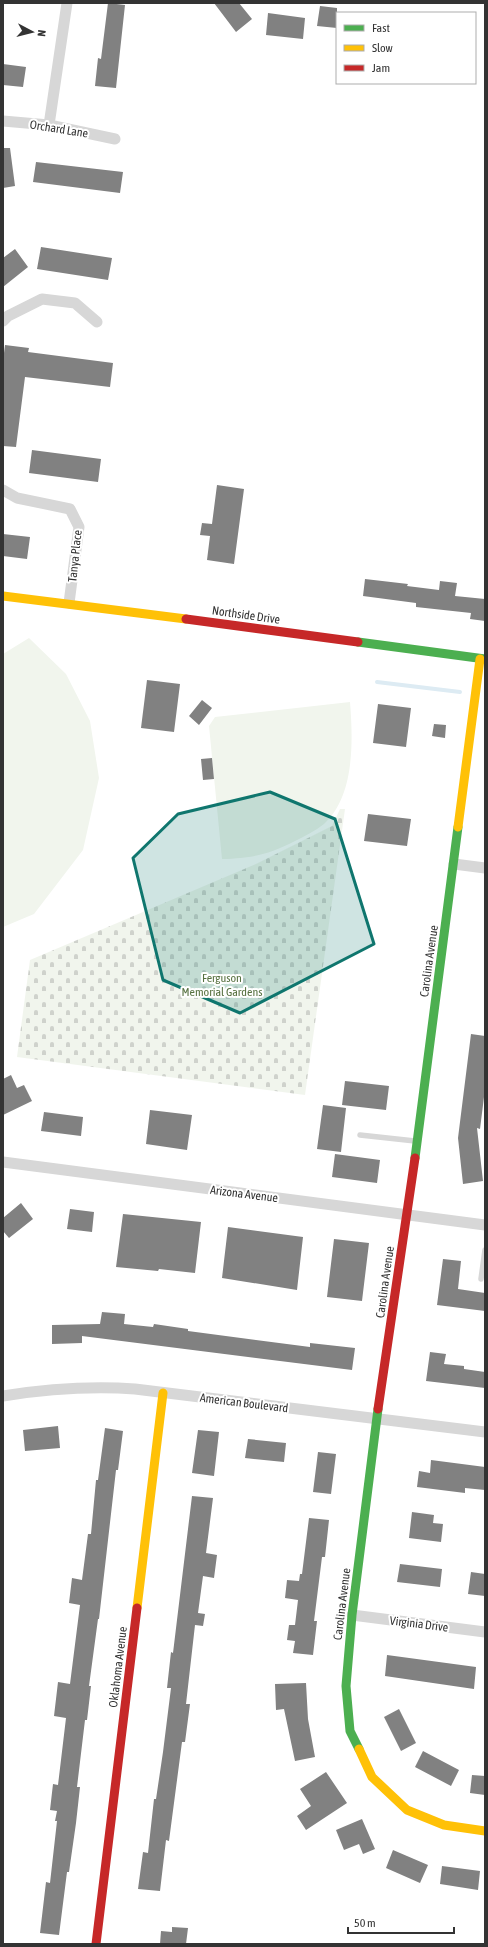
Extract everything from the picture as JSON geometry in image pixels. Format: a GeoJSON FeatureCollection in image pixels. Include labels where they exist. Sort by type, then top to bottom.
{"type":"FeatureCollection","features":[{"type":"Feature","properties":{"kind":"street"},"geometry":{"type":"LineString","coordinates":[[49,125],[67,3]]}},
{"type":"Feature","properties":{"kind":"street","name":"Orchard Lane"},"geometry":{"type":"LineString","coordinates":[[3,121],[49,125],[115,139]]}},
{"type":"Feature","properties":{"kind":"street"},"geometry":{"type":"LineString","coordinates":[[3,321],[8,316],[42,299],[76,303],[97,322]]}},
{"type":"Feature","properties":{"kind":"street","name":"Tanya Place"},"geometry":{"type":"LineString","coordinates":[[3,490],[17,498],[70,509],[79,527],[69,603]]}},
{"type":"Feature","properties":{"kind":"street","name":"Northside Drive"},"geometry":{"type":"LineString","coordinates":[[3,596],[69,603],[483,659]]}},
{"type":"Feature","properties":{"kind":"street","name":"Carolina Avenue"},"geometry":{"type":"LineString","coordinates":[[483,659],[407,1215],[377,1419],[352,1615],[346,1686],[350,1731],[372,1777],[407,1810],[444,1825],[485,1831]]}},
{"type":"Feature","properties":{"kind":"street"},"geometry":{"type":"LineString","coordinates":[[454,864],[485,868]]}},
{"type":"Feature","properties":{"kind":"street","name":"Arizona Avenue"},"geometry":{"type":"LineString","coordinates":[[3,1162],[485,1225]]}},
{"type":"Feature","properties":{"kind":"street","name":"American Boulevard"},"geometry":{"type":"LineString","coordinates":[[3,1396],[25,1392],[97,1387],[164,1393],[485,1432]]}},
{"type":"Feature","properties":{"kind":"street","name":"Oklahoma Avenue"},"geometry":{"type":"LineString","coordinates":[[96,1944],[164,1393]]}},
{"type":"Feature","properties":{"kind":"street","name":"Virginia Drive"},"geometry":{"type":"LineString","coordinates":[[352,1615],[485,1632]]}},
{"type":"Feature","properties":{"kind":"lane"},"geometry":{"type":"LineString","coordinates":[[360,1135],[417,1141]]}},
{"type":"Feature","properties":{"kind":"lane"},"geometry":{"type":"LineString","coordinates":[[481,1279],[485,1250]]}},
{"type":"Feature","properties":{"kind":"highlighted area"},"geometry":{"type":"Polygon","coordinates":[[[270,792],[335,819],[374,944],[240,1013],[163,980],[133,858],[178,814],[270,792]]]}},
{"type":"Feature","properties":{"kind":"green space"},"geometry":{"type":"Polygon","coordinates":[[[29,638],[66,674],[90,721],[99,778],[83,850],[34,914],[3,927],[3,654],[29,638]]]}},
{"type":"Feature","properties":{"kind":"green space"},"geometry":{"type":"Polygon","coordinates":[[[350,702],[352,733],[350,767],[342,798],[334,812],[324,824],[317,829],[276,850],[251,857],[222,859],[209,726],[215,717],[350,702]]]}},
{"type":"Feature","properties":{"kind":"green space","name":"Ferguson Memorial Gardens"},"geometry":{"type":"Polygon","coordinates":[[[340,809],[345,809],[305,1095],[17,1057],[30,960],[256,864],[332,826],[340,809]]]}},
{"type":"Feature","properties":{"kind":"building"},"geometry":{"type":"Polygon","coordinates":[[[108,3],[125,5],[116,88],[95,86],[98,58],[101,59],[108,3]]]}},
{"type":"Feature","properties":{"kind":"building"},"geometry":{"type":"Polygon","coordinates":[[[214,3],[239,3],[252,19],[236,32],[214,3]]]}},
{"type":"Feature","properties":{"kind":"building"},"geometry":{"type":"Polygon","coordinates":[[[320,6],[337,8],[336,28],[317,26],[320,6]]]}},
{"type":"Feature","properties":{"kind":"building"},"geometry":{"type":"Polygon","coordinates":[[[268,13],[305,18],[303,39],[266,35],[268,13]]]}},
{"type":"Feature","properties":{"kind":"building"},"geometry":{"type":"Polygon","coordinates":[[[3,64],[26,67],[23,87],[3,85],[3,64]]]}},
{"type":"Feature","properties":{"kind":"building"},"geometry":{"type":"Polygon","coordinates":[[[3,148],[10,148],[15,186],[3,188],[3,148]]]}},
{"type":"Feature","properties":{"kind":"building"},"geometry":{"type":"Polygon","coordinates":[[[36,162],[123,172],[120,193],[33,182],[36,162]]]}},
{"type":"Feature","properties":{"kind":"building"},"geometry":{"type":"Polygon","coordinates":[[[41,247],[112,258],[108,280],[37,269],[41,247]]]}},
{"type":"Feature","properties":{"kind":"building"},"geometry":{"type":"Polygon","coordinates":[[[15,249],[28,267],[3,287],[3,258],[15,249]]]}},
{"type":"Feature","properties":{"kind":"building"},"geometry":{"type":"Polygon","coordinates":[[[5,345],[29,348],[28,352],[113,363],[110,387],[25,377],[16,447],[3,446],[3,361],[5,345]]]}},
{"type":"Feature","properties":{"kind":"building"},"geometry":{"type":"Polygon","coordinates":[[[32,450],[101,459],[98,482],[29,473],[32,450]]]}},
{"type":"Feature","properties":{"kind":"building"},"geometry":{"type":"Polygon","coordinates":[[[217,485],[244,489],[234,564],[207,560],[210,536],[200,535],[202,523],[212,524],[217,485]]]}},
{"type":"Feature","properties":{"kind":"building"},"geometry":{"type":"Polygon","coordinates":[[[3,534],[30,537],[27,559],[3,556],[3,534]]]}},
{"type":"Feature","properties":{"kind":"building"},"geometry":{"type":"Polygon","coordinates":[[[365,579],[408,584],[407,586],[439,590],[440,581],[457,583],[455,596],[485,599],[485,621],[470,619],[471,613],[416,607],[416,603],[363,596],[365,579]]]}},
{"type":"Feature","properties":{"kind":"building"},"geometry":{"type":"Polygon","coordinates":[[[147,680],[180,684],[174,732],[141,728],[147,680]]]}},
{"type":"Feature","properties":{"kind":"building"},"geometry":{"type":"Polygon","coordinates":[[[202,700],[212,708],[199,725],[189,716],[202,700]]]}},
{"type":"Feature","properties":{"kind":"building"},"geometry":{"type":"Polygon","coordinates":[[[378,704],[411,708],[406,747],[373,743],[378,704]]]}},
{"type":"Feature","properties":{"kind":"building"},"geometry":{"type":"Polygon","coordinates":[[[434,724],[446,725],[445,738],[432,736],[434,724]]]}},
{"type":"Feature","properties":{"kind":"building"},"geometry":{"type":"Polygon","coordinates":[[[212,758],[214,779],[203,780],[201,759],[212,758]]]}},
{"type":"Feature","properties":{"kind":"building"},"geometry":{"type":"Polygon","coordinates":[[[368,814],[411,819],[407,846],[364,841],[368,814]]]}},
{"type":"Feature","properties":{"kind":"building"},"geometry":{"type":"Polygon","coordinates":[[[471,1034],[485,1036],[485,1089],[480,1129],[477,1128],[483,1181],[463,1184],[458,1138],[471,1034]]]}},
{"type":"Feature","properties":{"kind":"building"},"geometry":{"type":"Polygon","coordinates":[[[11,1075],[17,1088],[24,1085],[32,1101],[3,1115],[3,1079],[11,1075]]]}},
{"type":"Feature","properties":{"kind":"building"},"geometry":{"type":"Polygon","coordinates":[[[345,1081],[389,1086],[386,1110],[342,1105],[345,1081]]]}},
{"type":"Feature","properties":{"kind":"building"},"geometry":{"type":"Polygon","coordinates":[[[323,1105],[346,1108],[341,1152],[317,1149],[323,1105]]]}},
{"type":"Feature","properties":{"kind":"building"},"geometry":{"type":"Polygon","coordinates":[[[150,1110],[192,1115],[187,1150],[146,1144],[150,1110]]]}},
{"type":"Feature","properties":{"kind":"building"},"geometry":{"type":"Polygon","coordinates":[[[44,1112],[83,1117],[81,1136],[41,1131],[44,1112]]]}},
{"type":"Feature","properties":{"kind":"building"},"geometry":{"type":"Polygon","coordinates":[[[335,1154],[380,1160],[377,1183],[332,1177],[335,1154]]]}},
{"type":"Feature","properties":{"kind":"building"},"geometry":{"type":"Polygon","coordinates":[[[21,1203],[33,1219],[9,1238],[3,1231],[3,1218],[21,1203]]]}},
{"type":"Feature","properties":{"kind":"building"},"geometry":{"type":"Polygon","coordinates":[[[70,1209],[94,1212],[92,1232],[67,1229],[70,1209]]]}},
{"type":"Feature","properties":{"kind":"building"},"geometry":{"type":"Polygon","coordinates":[[[123,1214],[201,1222],[195,1273],[159,1269],[158,1271],[116,1267],[123,1214]]]}},
{"type":"Feature","properties":{"kind":"building"},"geometry":{"type":"Polygon","coordinates":[[[228,1227],[303,1237],[297,1290],[222,1278],[228,1227]]]}},
{"type":"Feature","properties":{"kind":"building"},"geometry":{"type":"Polygon","coordinates":[[[334,1239],[369,1243],[362,1301],[327,1297],[334,1239]]]}},
{"type":"Feature","properties":{"kind":"building"},"geometry":{"type":"Polygon","coordinates":[[[443,1259],[461,1261],[458,1289],[485,1293],[485,1311],[437,1305],[443,1259]]]}},
{"type":"Feature","properties":{"kind":"building"},"geometry":{"type":"Polygon","coordinates":[[[102,1312],[125,1314],[124,1324],[153,1327],[154,1324],[188,1329],[188,1331],[310,1347],[310,1343],[355,1348],[352,1370],[82,1336],[82,1343],[52,1344],[52,1325],[100,1324],[102,1312]]]}},
{"type":"Feature","properties":{"kind":"building"},"geometry":{"type":"Polygon","coordinates":[[[430,1352],[446,1354],[444,1364],[464,1366],[464,1369],[485,1372],[485,1388],[426,1381],[430,1352]]]}},
{"type":"Feature","properties":{"kind":"building"},"geometry":{"type":"Polygon","coordinates":[[[58,1426],[60,1448],[25,1451],[23,1430],[58,1426]]]}},
{"type":"Feature","properties":{"kind":"building"},"geometry":{"type":"Polygon","coordinates":[[[105,1428],[123,1431],[118,1470],[116,1470],[99,1619],[89,1686],[91,1686],[87,1720],[85,1720],[77,1787],[80,1787],[76,1823],[69,1872],[67,1872],[59,1935],[40,1933],[46,1882],[50,1883],[57,1821],[55,1821],[57,1811],[50,1810],[53,1784],[58,1785],[66,1718],[54,1716],[58,1682],[70,1684],[80,1605],[69,1603],[72,1578],[82,1580],[88,1534],[91,1534],[96,1480],[98,1480],[105,1428]]]}},
{"type":"Feature","properties":{"kind":"building"},"geometry":{"type":"Polygon","coordinates":[[[198,1430],[219,1432],[214,1476],[192,1473],[198,1430]]]}},
{"type":"Feature","properties":{"kind":"building"},"geometry":{"type":"Polygon","coordinates":[[[248,1439],[286,1443],[284,1462],[245,1458],[248,1439]]]}},
{"type":"Feature","properties":{"kind":"building"},"geometry":{"type":"Polygon","coordinates":[[[318,1452],[336,1454],[331,1494],[313,1492],[318,1452]]]}},
{"type":"Feature","properties":{"kind":"building"},"geometry":{"type":"Polygon","coordinates":[[[431,1460],[485,1467],[485,1490],[465,1488],[465,1493],[417,1487],[419,1471],[430,1473],[431,1460]]]}},
{"type":"Feature","properties":{"kind":"building"},"geometry":{"type":"Polygon","coordinates":[[[192,1496],[213,1498],[206,1553],[217,1555],[214,1578],[203,1576],[198,1613],[205,1614],[203,1626],[195,1625],[186,1704],[190,1704],[185,1742],[182,1742],[169,1841],[166,1840],[160,1891],[138,1889],[143,1852],[148,1853],[154,1799],[156,1799],[163,1752],[171,1688],[167,1688],[171,1652],[173,1653],[192,1496]]]}},
{"type":"Feature","properties":{"kind":"building"},"geometry":{"type":"Polygon","coordinates":[[[412,1512],[434,1515],[433,1523],[443,1524],[441,1542],[409,1538],[412,1512]]]}},
{"type":"Feature","properties":{"kind":"building"},"geometry":{"type":"Polygon","coordinates":[[[309,1518],[329,1520],[325,1557],[322,1557],[314,1621],[317,1621],[313,1655],[293,1653],[295,1641],[287,1640],[289,1625],[295,1625],[298,1600],[285,1598],[287,1580],[299,1581],[300,1574],[302,1574],[309,1518]]]}},
{"type":"Feature","properties":{"kind":"building"},"geometry":{"type":"Polygon","coordinates":[[[400,1564],[442,1569],[440,1587],[397,1582],[400,1564]]]}},
{"type":"Feature","properties":{"kind":"building"},"geometry":{"type":"Polygon","coordinates":[[[471,1572],[485,1574],[485,1596],[468,1594],[471,1572]]]}},
{"type":"Feature","properties":{"kind":"building"},"geometry":{"type":"Polygon","coordinates":[[[387,1655],[476,1667],[474,1689],[385,1676],[387,1655]]]}},
{"type":"Feature","properties":{"kind":"building"},"geometry":{"type":"Polygon","coordinates":[[[306,1683],[308,1719],[315,1757],[295,1761],[284,1709],[276,1710],[275,1684],[306,1683]]]}},
{"type":"Feature","properties":{"kind":"building"},"geometry":{"type":"Polygon","coordinates":[[[399,1709],[416,1743],[401,1751],[384,1717],[399,1709]]]}},
{"type":"Feature","properties":{"kind":"building"},"geometry":{"type":"Polygon","coordinates":[[[423,1751],[459,1770],[451,1786],[415,1767],[423,1751]]]}},
{"type":"Feature","properties":{"kind":"building"},"geometry":{"type":"Polygon","coordinates":[[[326,1772],[347,1803],[306,1830],[297,1816],[311,1806],[300,1789],[326,1772]]]}},
{"type":"Feature","properties":{"kind":"building"},"geometry":{"type":"Polygon","coordinates":[[[472,1775],[485,1776],[485,1795],[470,1793],[472,1775]]]}},
{"type":"Feature","properties":{"kind":"building"},"geometry":{"type":"Polygon","coordinates":[[[362,1819],[375,1849],[363,1854],[359,1844],[344,1850],[336,1830],[362,1819]]]}},
{"type":"Feature","properties":{"kind":"building"},"geometry":{"type":"Polygon","coordinates":[[[393,1850],[428,1865],[420,1883],[386,1868],[393,1850]]]}},
{"type":"Feature","properties":{"kind":"building"},"geometry":{"type":"Polygon","coordinates":[[[442,1866],[480,1871],[478,1890],[440,1884],[442,1866]]]}},
{"type":"Feature","properties":{"kind":"building"},"geometry":{"type":"Polygon","coordinates":[[[172,1927],[188,1928],[186,1944],[160,1944],[161,1931],[172,1932],[172,1927]]]}},
{"type":"Feature","properties":{"kind":"waterway"},"geometry":{"type":"LineString","coordinates":[[377,682],[460,692]]}},
{"type":"Feature","properties":{"kind":"traffic: fast"},"geometry":{"type":"LineString","coordinates":[[358,642],[485,659]]}},
{"type":"Feature","properties":{"kind":"traffic: fast"},"geometry":{"type":"LineString","coordinates":[[415,1158],[458,827]]}},
{"type":"Feature","properties":{"kind":"traffic: fast"},"geometry":{"type":"LineString","coordinates":[[359,1749],[350,1731],[346,1686],[352,1615],[378,1409]]}},
{"type":"Feature","properties":{"kind":"traffic: slow"},"geometry":{"type":"LineString","coordinates":[[3,596],[186,619]]}},
{"type":"Feature","properties":{"kind":"traffic: slow"},"geometry":{"type":"LineString","coordinates":[[458,827],[480,659]]}},
{"type":"Feature","properties":{"kind":"traffic: slow"},"geometry":{"type":"LineString","coordinates":[[137,1608],[163,1393]]}},
{"type":"Feature","properties":{"kind":"traffic: slow"},"geometry":{"type":"LineString","coordinates":[[359,1749],[372,1777],[407,1810],[444,1825],[485,1831]]}},
{"type":"Feature","properties":{"kind":"traffic: jam"},"geometry":{"type":"LineString","coordinates":[[186,619],[358,642]]}},
{"type":"Feature","properties":{"kind":"traffic: jam"},"geometry":{"type":"LineString","coordinates":[[378,1409],[415,1158]]}},
{"type":"Feature","properties":{"kind":"traffic: jam"},"geometry":{"type":"LineString","coordinates":[[96,1944],[137,1608]]}}]}
